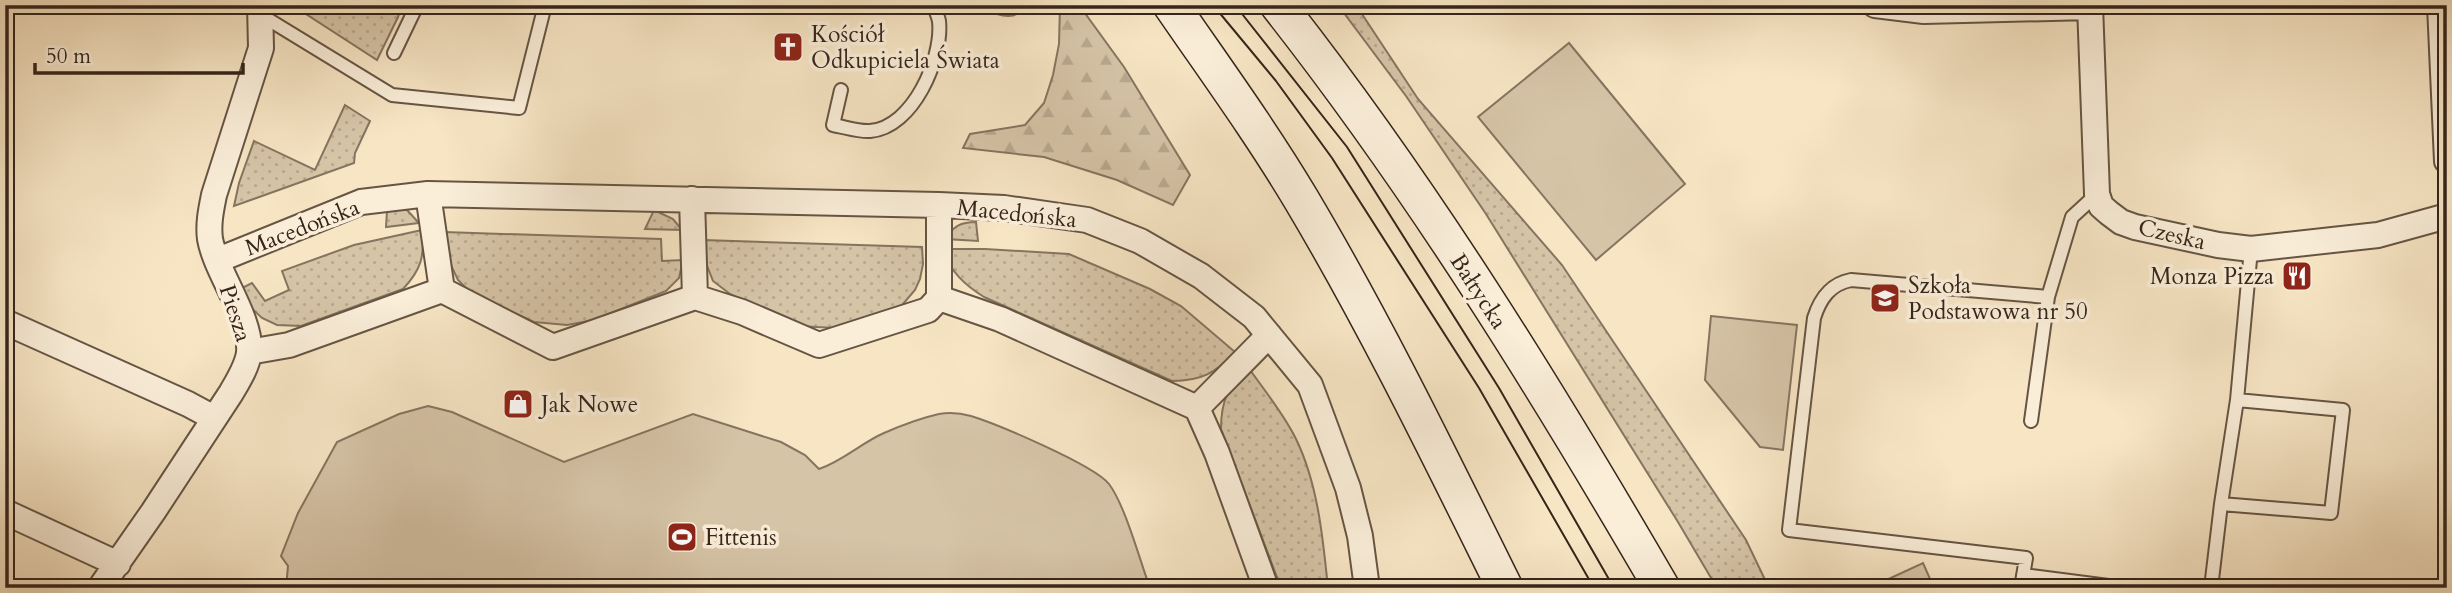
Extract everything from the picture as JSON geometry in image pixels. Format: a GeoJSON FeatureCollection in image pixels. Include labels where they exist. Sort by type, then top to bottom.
{"type":"FeatureCollection","features":[{"type":"Feature","properties":{"kind":"main road"},"geometry":{"type":"LineString","coordinates":[[1171,5],[1300,198],[1391,358],[1505,588]]}},
{"type":"Feature","properties":{"kind":"main road","name":"Bałtycka"},"geometry":{"type":"LineString","coordinates":[[1278,5],[1376,133],[1459,260],[1662,588]]}},
{"type":"Feature","properties":{"kind":"street"},"geometry":{"type":"LineString","coordinates":[[1875,5],[1924,11],[2090,6],[2097,194]]}},
{"type":"Feature","properties":{"kind":"street"},"geometry":{"type":"LineString","coordinates":[[2440,5],[2447,161]]}},
{"type":"Feature","properties":{"kind":"street","name":"Piesza"},"geometry":{"type":"LineString","coordinates":[[100,588],[242,374],[249,352],[245,328],[211,241],[209,219],[214,195],[261,48],[261,10]]}},
{"type":"Feature","properties":{"kind":"street"},"geometry":{"type":"LineString","coordinates":[[428,194],[442,290]]}},
{"type":"Feature","properties":{"kind":"street","name":"Macedońska"},"geometry":{"type":"LineString","coordinates":[[218,260],[361,202],[428,194],[939,205],[1004,208],[1087,220],[1140,241],[1201,276],[1254,317],[1310,385],[1348,488],[1360,536],[1367,588]]}},
{"type":"Feature","properties":{"kind":"street","name":"Czeska"},"geometry":{"type":"LineString","coordinates":[[2097,194],[2101,206],[2121,222],[2218,245],[2251,249],[2378,235],[2447,216]]}},
{"type":"Feature","properties":{"kind":"street"},"geometry":{"type":"LineString","coordinates":[[692,199],[695,297]]}},
{"type":"Feature","properties":{"kind":"street","name":"Macedońska"},"geometry":{"type":"LineString","coordinates":[[939,205],[939,298]]}},
{"type":"Feature","properties":{"kind":"street"},"geometry":{"type":"LineString","coordinates":[[249,352],[289,345],[442,290],[553,347],[695,297],[742,312],[819,345],[928,310],[939,298],[1000,319],[1197,408],[1217,453],[1265,588]]}},
{"type":"Feature","properties":{"kind":"street"},"geometry":{"type":"LineString","coordinates":[[5,322],[214,418]]}},
{"type":"Feature","properties":{"kind":"street"},"geometry":{"type":"LineString","coordinates":[[1197,408],[1269,335]]}},
{"type":"Feature","properties":{"kind":"street"},"geometry":{"type":"LineString","coordinates":[[5,512],[118,564]]}},
{"type":"Feature","properties":{"kind":"lane"},"geometry":{"type":"LineString","coordinates":[[394,53],[417,5]]}},
{"type":"Feature","properties":{"kind":"lane"},"geometry":{"type":"LineString","coordinates":[[261,10],[392,95],[519,108],[545,5]]}},
{"type":"Feature","properties":{"kind":"lane"},"geometry":{"type":"LineString","coordinates":[[841,90],[833,125],[871,131],[896,121],[922,93],[935,59],[939,21],[934,5]]}},
{"type":"Feature","properties":{"kind":"lane"},"geometry":{"type":"LineString","coordinates":[[2031,421],[2048,297],[2072,217],[2097,194]]}},
{"type":"Feature","properties":{"kind":"lane"},"geometry":{"type":"LineString","coordinates":[[2211,588],[2237,400],[2251,249]]}},
{"type":"Feature","properties":{"kind":"lane"},"geometry":{"type":"LineString","coordinates":[[2048,297],[1851,280],[1834,286],[1823,297],[1814,318],[1789,530],[2026,558],[2022,581],[2124,588]]}},
{"type":"Feature","properties":{"kind":"lane"},"geometry":{"type":"LineString","coordinates":[[2221,504],[2331,513],[2343,410],[2237,400]]}},
{"type":"Feature","properties":{"kind":"green space"},"geometry":{"type":"Polygon","coordinates":[[[292,5],[402,5],[377,60],[292,5]]]}},
{"type":"Feature","properties":{"kind":"green space"},"geometry":{"type":"Polygon","coordinates":[[[990,5],[1025,5],[1017,14],[1006,16],[997,14],[990,5]]]}},
{"type":"Feature","properties":{"kind":"green space"},"geometry":{"type":"Polygon","coordinates":[[[1060,5],[1079,5],[1124,67],[1190,175],[1173,205],[1117,180],[1044,157],[963,148],[970,134],[1025,125],[1044,103],[1059,44],[1060,5]]]}},
{"type":"Feature","properties":{"kind":"green space"},"geometry":{"type":"Polygon","coordinates":[[[1338,5],[1356,5],[1418,99],[1562,265],[1746,540],[1769,588],[1717,588],[1486,214],[1406,96],[1338,5]]]}},
{"type":"Feature","properties":{"kind":"green space"},"geometry":{"type":"Polygon","coordinates":[[[1569,43],[1685,184],[1596,260],[1478,117],[1569,43]]]}},
{"type":"Feature","properties":{"kind":"green space"},"geometry":{"type":"Polygon","coordinates":[[[345,105],[370,121],[355,153],[354,163],[234,206],[254,141],[315,170],[345,105]]]}},
{"type":"Feature","properties":{"kind":"green space"},"geometry":{"type":"Polygon","coordinates":[[[407,210],[419,223],[386,227],[387,211],[407,210]]]}},
{"type":"Feature","properties":{"kind":"green space"},"geometry":{"type":"Polygon","coordinates":[[[654,210],[673,219],[682,230],[645,229],[654,210]]]}},
{"type":"Feature","properties":{"kind":"green space"},"geometry":{"type":"Polygon","coordinates":[[[976,222],[978,241],[946,239],[958,226],[976,222]]]}},
{"type":"Feature","properties":{"kind":"green space"},"geometry":{"type":"Polygon","coordinates":[[[422,230],[423,248],[420,262],[403,289],[301,326],[277,325],[262,318],[246,303],[240,289],[252,283],[265,301],[289,290],[282,271],[354,245],[422,230]]]}},
{"type":"Feature","properties":{"kind":"green space"},"geometry":{"type":"Polygon","coordinates":[[[444,232],[661,239],[662,261],[683,260],[679,278],[666,291],[594,320],[567,325],[534,322],[471,293],[458,280],[448,259],[444,232]]]}},
{"type":"Feature","properties":{"kind":"green space"},"geometry":{"type":"Polygon","coordinates":[[[703,240],[922,247],[923,264],[915,290],[897,311],[836,328],[797,326],[730,294],[713,281],[706,263],[703,240]]]}},
{"type":"Feature","properties":{"kind":"green space"},"geometry":{"type":"Polygon","coordinates":[[[943,249],[1069,254],[1150,289],[1181,306],[1235,352],[1207,374],[1172,381],[984,297],[959,277],[943,249]]]}},
{"type":"Feature","properties":{"kind":"green space"},"geometry":{"type":"Polygon","coordinates":[[[1711,316],[1797,325],[1783,450],[1760,447],[1705,380],[1711,316]]]}},
{"type":"Feature","properties":{"kind":"green space"},"geometry":{"type":"Polygon","coordinates":[[[1248,367],[1286,420],[1310,474],[1328,588],[1281,588],[1221,429],[1222,410],[1227,395],[1248,367]]]}},
{"type":"Feature","properties":{"kind":"green space"},"geometry":{"type":"Polygon","coordinates":[[[428,406],[452,412],[564,462],[693,414],[781,442],[805,455],[819,469],[876,437],[911,422],[943,413],[967,415],[1066,456],[1109,484],[1126,519],[1150,588],[286,588],[288,566],[281,556],[298,513],[337,442],[399,414],[428,406]]]}},
{"type":"Feature","properties":{"kind":"green space"},"geometry":{"type":"Polygon","coordinates":[[[1923,563],[1934,588],[1869,588],[1923,563]]]}},
{"type":"Feature","properties":{"kind":"tram line"},"geometry":{"type":"LineString","coordinates":[[1213,5],[1276,81],[1332,158],[1479,388],[1594,588]]}},
{"type":"Feature","properties":{"kind":"tram line"},"geometry":{"type":"LineString","coordinates":[[1235,5],[1347,147],[1499,388],[1614,588]]}},
{"type":"Feature","properties":{"kind":"place","name":"Kościół Odkupiciela Świata"},"geometry":{"type":"Point","coordinates":[788,47]}},
{"type":"Feature","properties":{"kind":"place","name":"Monza Pizza"},"geometry":{"type":"Point","coordinates":[2297,276]}},
{"type":"Feature","properties":{"kind":"place","name":"Szkoła Podstawowa nr 50"},"geometry":{"type":"Point","coordinates":[1885,298]}},
{"type":"Feature","properties":{"kind":"place","name":"Jak Nowe"},"geometry":{"type":"Point","coordinates":[518,404]}},
{"type":"Feature","properties":{"kind":"place","name":"Fittenis"},"geometry":{"type":"Point","coordinates":[682,537]}}]}
